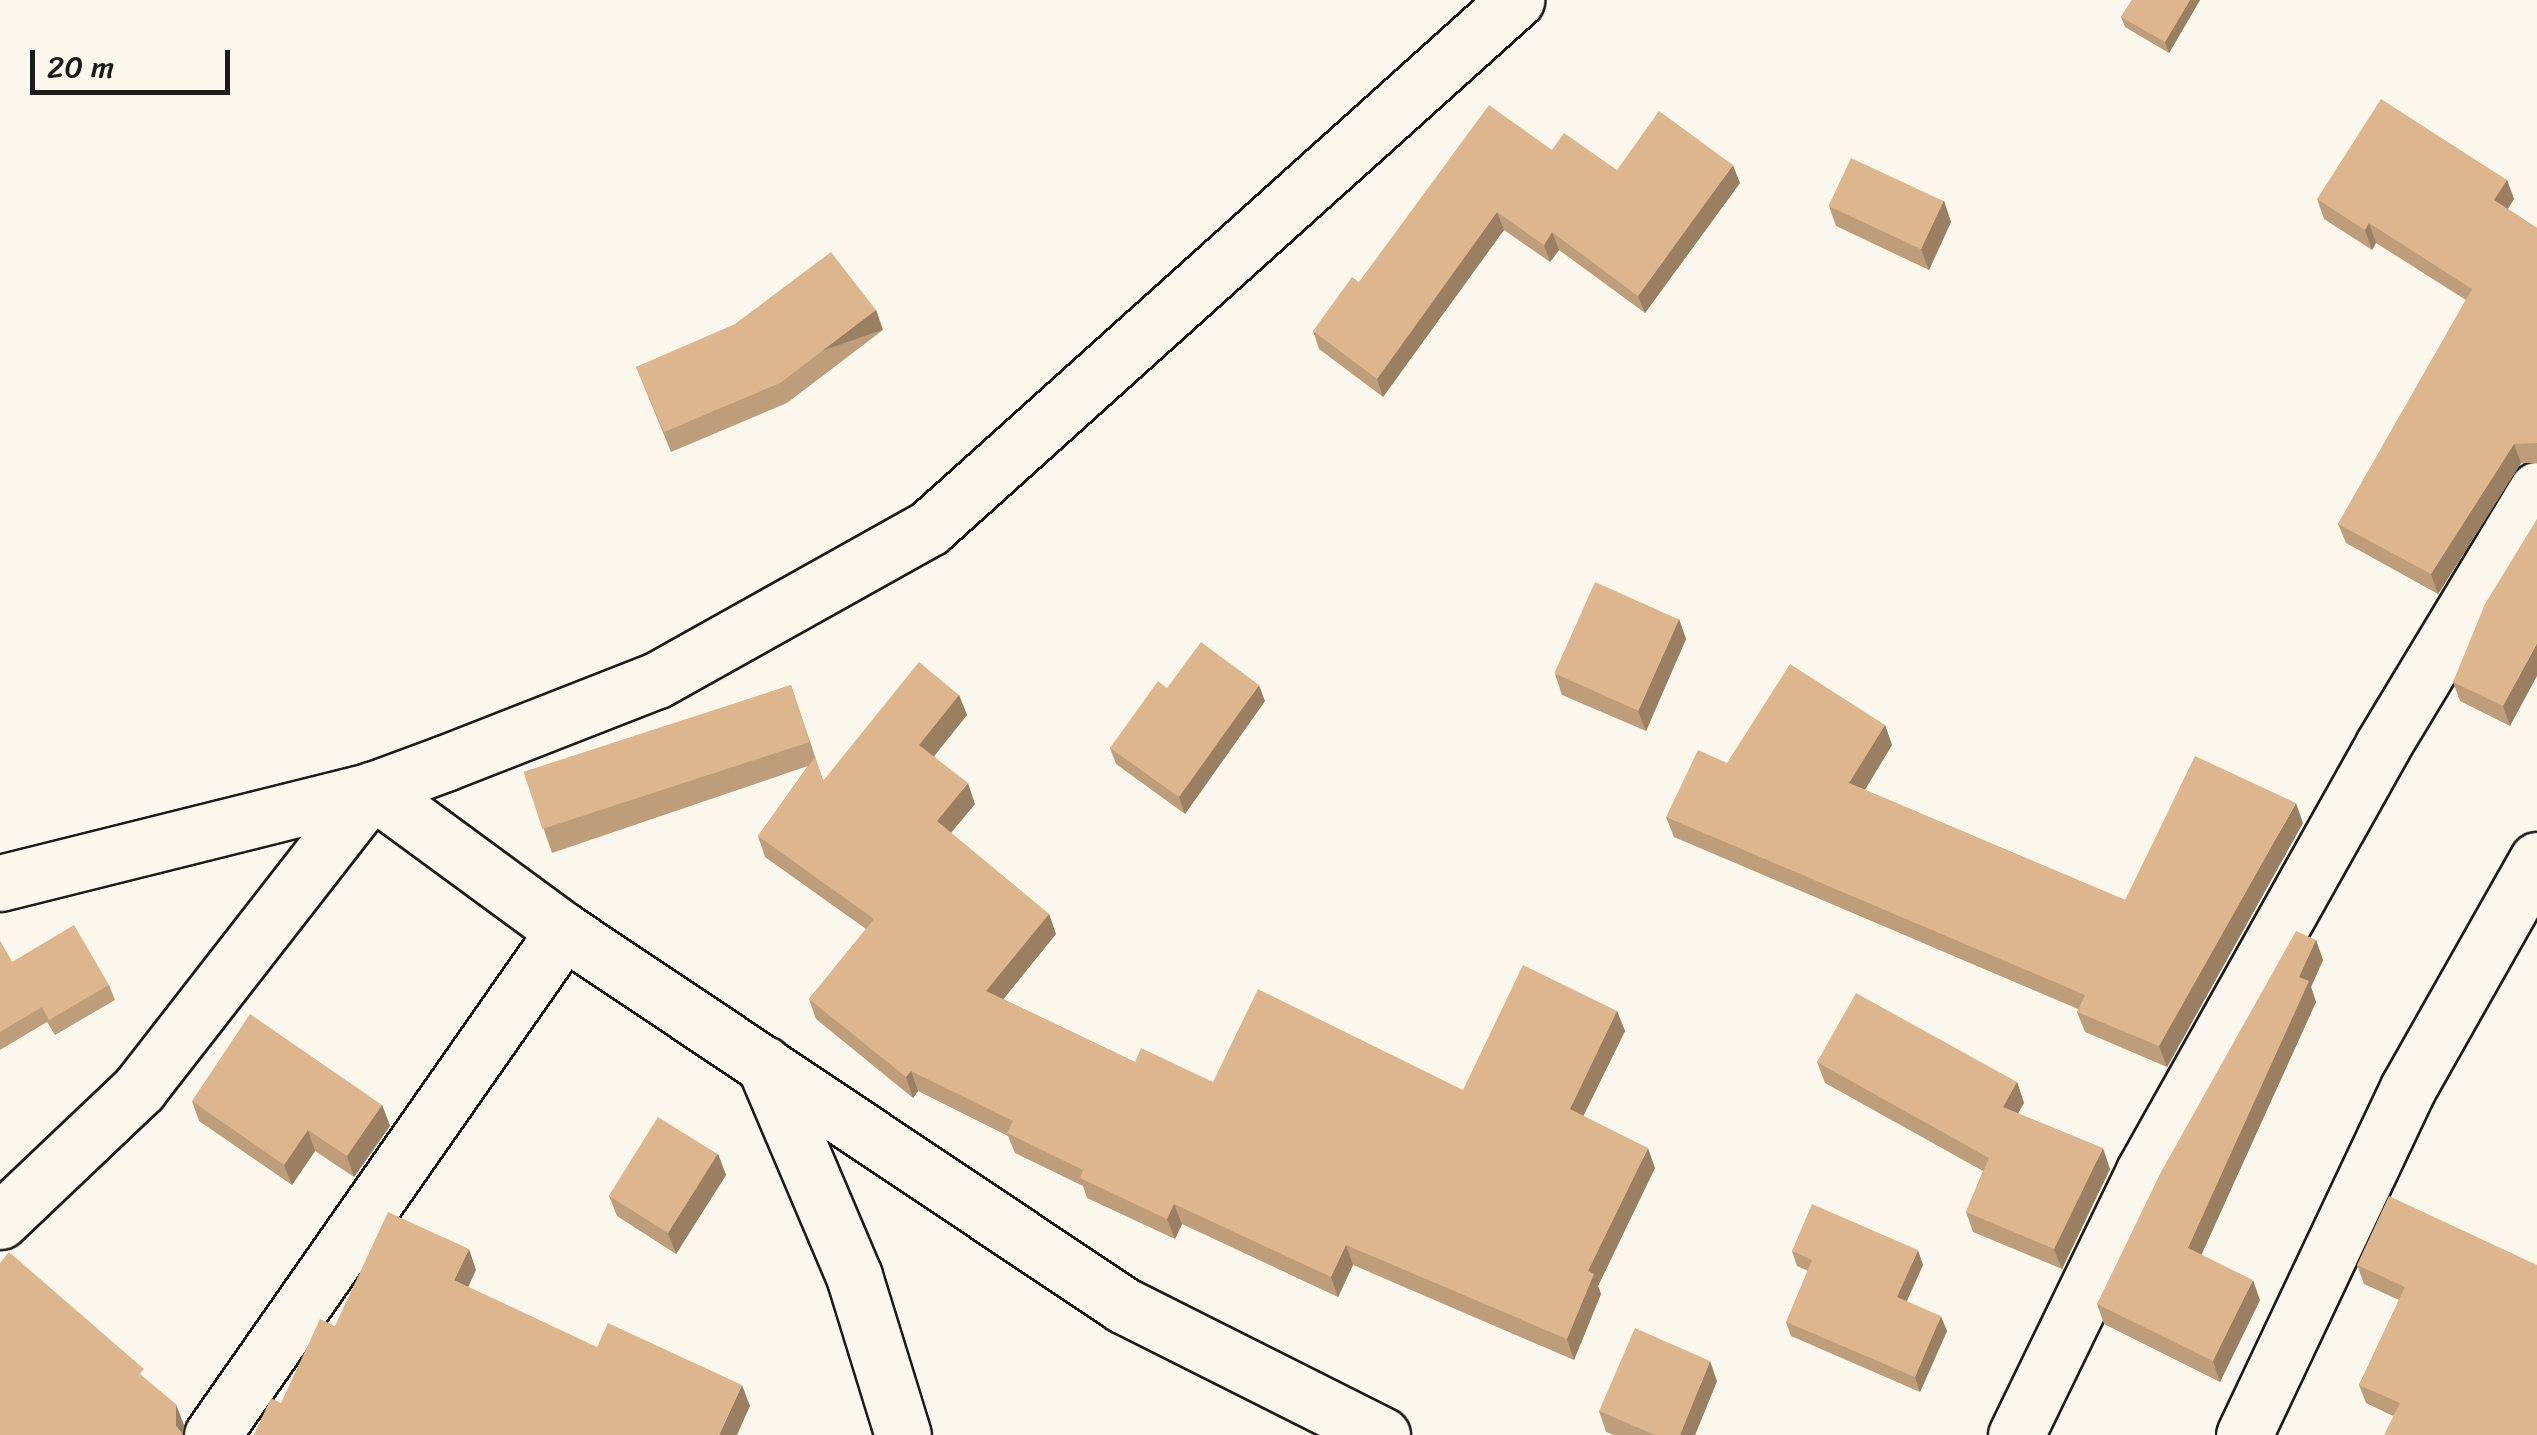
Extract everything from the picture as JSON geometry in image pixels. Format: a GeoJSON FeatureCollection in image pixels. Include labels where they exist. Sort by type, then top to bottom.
{"type":"FeatureCollection","features":[{"type":"Feature","properties":{"kind":"street"},"geometry":{"type":"LineString","coordinates":[[0,883],[372,790],[657,680],[929,528],[1516,0]]}},
{"type":"Feature","properties":{"kind":"street"},"geometry":{"type":"LineString","coordinates":[[2016,1435],[2143,1172],[2382,744],[2537,490]]}},
{"type":"Feature","properties":{"kind":"street"},"geometry":{"type":"LineString","coordinates":[[372,790],[564,931],[1123,1305],[1378,1434]]}},
{"type":"Feature","properties":{"kind":"street"},"geometry":{"type":"LineString","coordinates":[[0,1221],[139,1089],[372,790]]}},
{"type":"Feature","properties":{"kind":"street"},"geometry":{"type":"LineString","coordinates":[[2244,1435],[2408,1088],[2537,860]]}},
{"type":"Feature","properties":{"kind":"street"},"geometry":{"type":"LineString","coordinates":[[212,1435],[564,931]]}},
{"type":"Feature","properties":{"kind":"street"},"geometry":{"type":"LineString","coordinates":[[762,1060],[854,1276],[903,1435]]}},
{"type":"Feature","properties":{"kind":"building"},"geometry":{"type":"Polygon","coordinates":[[[2132,0],[2190,0],[2165,42],[2121,17],[2132,0]]]}},
{"type":"Feature","properties":{"kind":"building"},"geometry":{"type":"Polygon","coordinates":[[[2381,99],[2507,180],[2494,200],[2537,228],[2537,443],[2514,444],[2431,574],[2338,524],[2472,289],[2369,223],[2365,230],[2317,199],[2381,99]]]}},
{"type":"Feature","properties":{"kind":"building"},"geometry":{"type":"Polygon","coordinates":[[[1489,105],[1552,150],[1564,133],[1617,170],[1659,111],[1733,165],[1638,296],[1552,232],[1544,245],[1497,212],[1377,379],[1313,331],[1352,277],[1359,282],[1489,105]]]}},
{"type":"Feature","properties":{"kind":"building"},"geometry":{"type":"Polygon","coordinates":[[[1851,158],[1943,201],[1921,249],[1829,206],[1851,158]]]}},
{"type":"Feature","properties":{"kind":"building"},"geometry":{"type":"Polygon","coordinates":[[[831,252],[876,310],[780,383],[664,432],[636,367],[735,324],[831,252]]]}},
{"type":"Feature","properties":{"kind":"building"},"geometry":{"type":"Polygon","coordinates":[[[2537,519],[2537,643],[2503,706],[2453,682],[2485,604],[2537,519]]]}},
{"type":"Feature","properties":{"kind":"building"},"geometry":{"type":"Polygon","coordinates":[[[1595,582],[1679,619],[1638,711],[1554,673],[1595,582]]]}},
{"type":"Feature","properties":{"kind":"building"},"geometry":{"type":"Polygon","coordinates":[[[1201,642],[1259,685],[1179,797],[1110,748],[1158,681],[1167,688],[1201,642]]]}},
{"type":"Feature","properties":{"kind":"building"},"geometry":{"type":"Polygon","coordinates":[[[919,662],[959,695],[919,745],[968,783],[937,821],[1049,914],[986,991],[1135,1062],[1141,1048],[1213,1082],[1258,989],[1463,1090],[1523,965],[1617,1011],[1570,1109],[1648,1148],[1588,1271],[1594,1274],[1567,1339],[1346,1245],[1331,1277],[1174,1204],[1167,1219],[1080,1178],[1083,1170],[1007,1133],[1013,1121],[911,1071],[906,1077],[809,999],[874,919],[758,836],[815,757],[823,781],[919,662]]]}},
{"type":"Feature","properties":{"kind":"building"},"geometry":{"type":"Polygon","coordinates":[[[1790,664],[1885,725],[1849,783],[2125,900],[2195,756],[2296,803],[2159,1046],[2077,1012],[2085,995],[1666,817],[1698,750],[1727,763],[1790,664]]]}},
{"type":"Feature","properties":{"kind":"building"},"geometry":{"type":"Polygon","coordinates":[[[791,685],[810,742],[542,829],[524,772],[791,685]]]}},
{"type":"Feature","properties":{"kind":"building"},"geometry":{"type":"Polygon","coordinates":[[[74,925],[109,985],[49,1020],[42,1007],[0,1032],[0,941],[12,962],[74,925]]]}},
{"type":"Feature","properties":{"kind":"building"},"geometry":{"type":"Polygon","coordinates":[[[2296,931],[2316,940],[2299,977],[2309,981],[2188,1248],[2253,1280],[2213,1361],[2097,1304],[2161,1172],[2296,931]]]}},
{"type":"Feature","properties":{"kind":"building"},"geometry":{"type":"Polygon","coordinates":[[[1856,993],[2017,1082],[2003,1107],[2103,1148],[2054,1249],[1966,1212],[1989,1158],[1817,1062],[1856,993]]]}},
{"type":"Feature","properties":{"kind":"building"},"geometry":{"type":"Polygon","coordinates":[[[250,1014],[382,1105],[347,1156],[308,1130],[284,1165],[192,1101],[250,1014]]]}},
{"type":"Feature","properties":{"kind":"building"},"geometry":{"type":"Polygon","coordinates":[[[658,1117],[717,1154],[668,1233],[609,1196],[658,1117]]]}},
{"type":"Feature","properties":{"kind":"building"},"geometry":{"type":"Polygon","coordinates":[[[2389,1196],[2537,1265],[2537,1435],[2384,1435],[2400,1403],[2359,1385],[2405,1287],[2357,1265],[2389,1196]]]}},
{"type":"Feature","properties":{"kind":"building"},"geometry":{"type":"Polygon","coordinates":[[[1812,1204],[1918,1250],[1897,1297],[1941,1316],[1915,1377],[1786,1322],[1812,1260],[1792,1251],[1812,1204]]]}},
{"type":"Feature","properties":{"kind":"building"},"geometry":{"type":"Polygon","coordinates":[[[388,1212],[469,1249],[454,1280],[597,1347],[608,1323],[742,1385],[719,1435],[254,1435],[271,1398],[281,1403],[320,1319],[335,1326],[388,1212]]]}},
{"type":"Feature","properties":{"kind":"building"},"geometry":{"type":"Polygon","coordinates":[[[9,1252],[144,1369],[140,1374],[176,1404],[176,1426],[183,1435],[0,1435],[0,1263],[9,1252]]]}},
{"type":"Feature","properties":{"kind":"building"},"geometry":{"type":"Polygon","coordinates":[[[1635,1328],[1710,1361],[1680,1435],[1655,1435],[1599,1411],[1635,1328]]]}}]}
